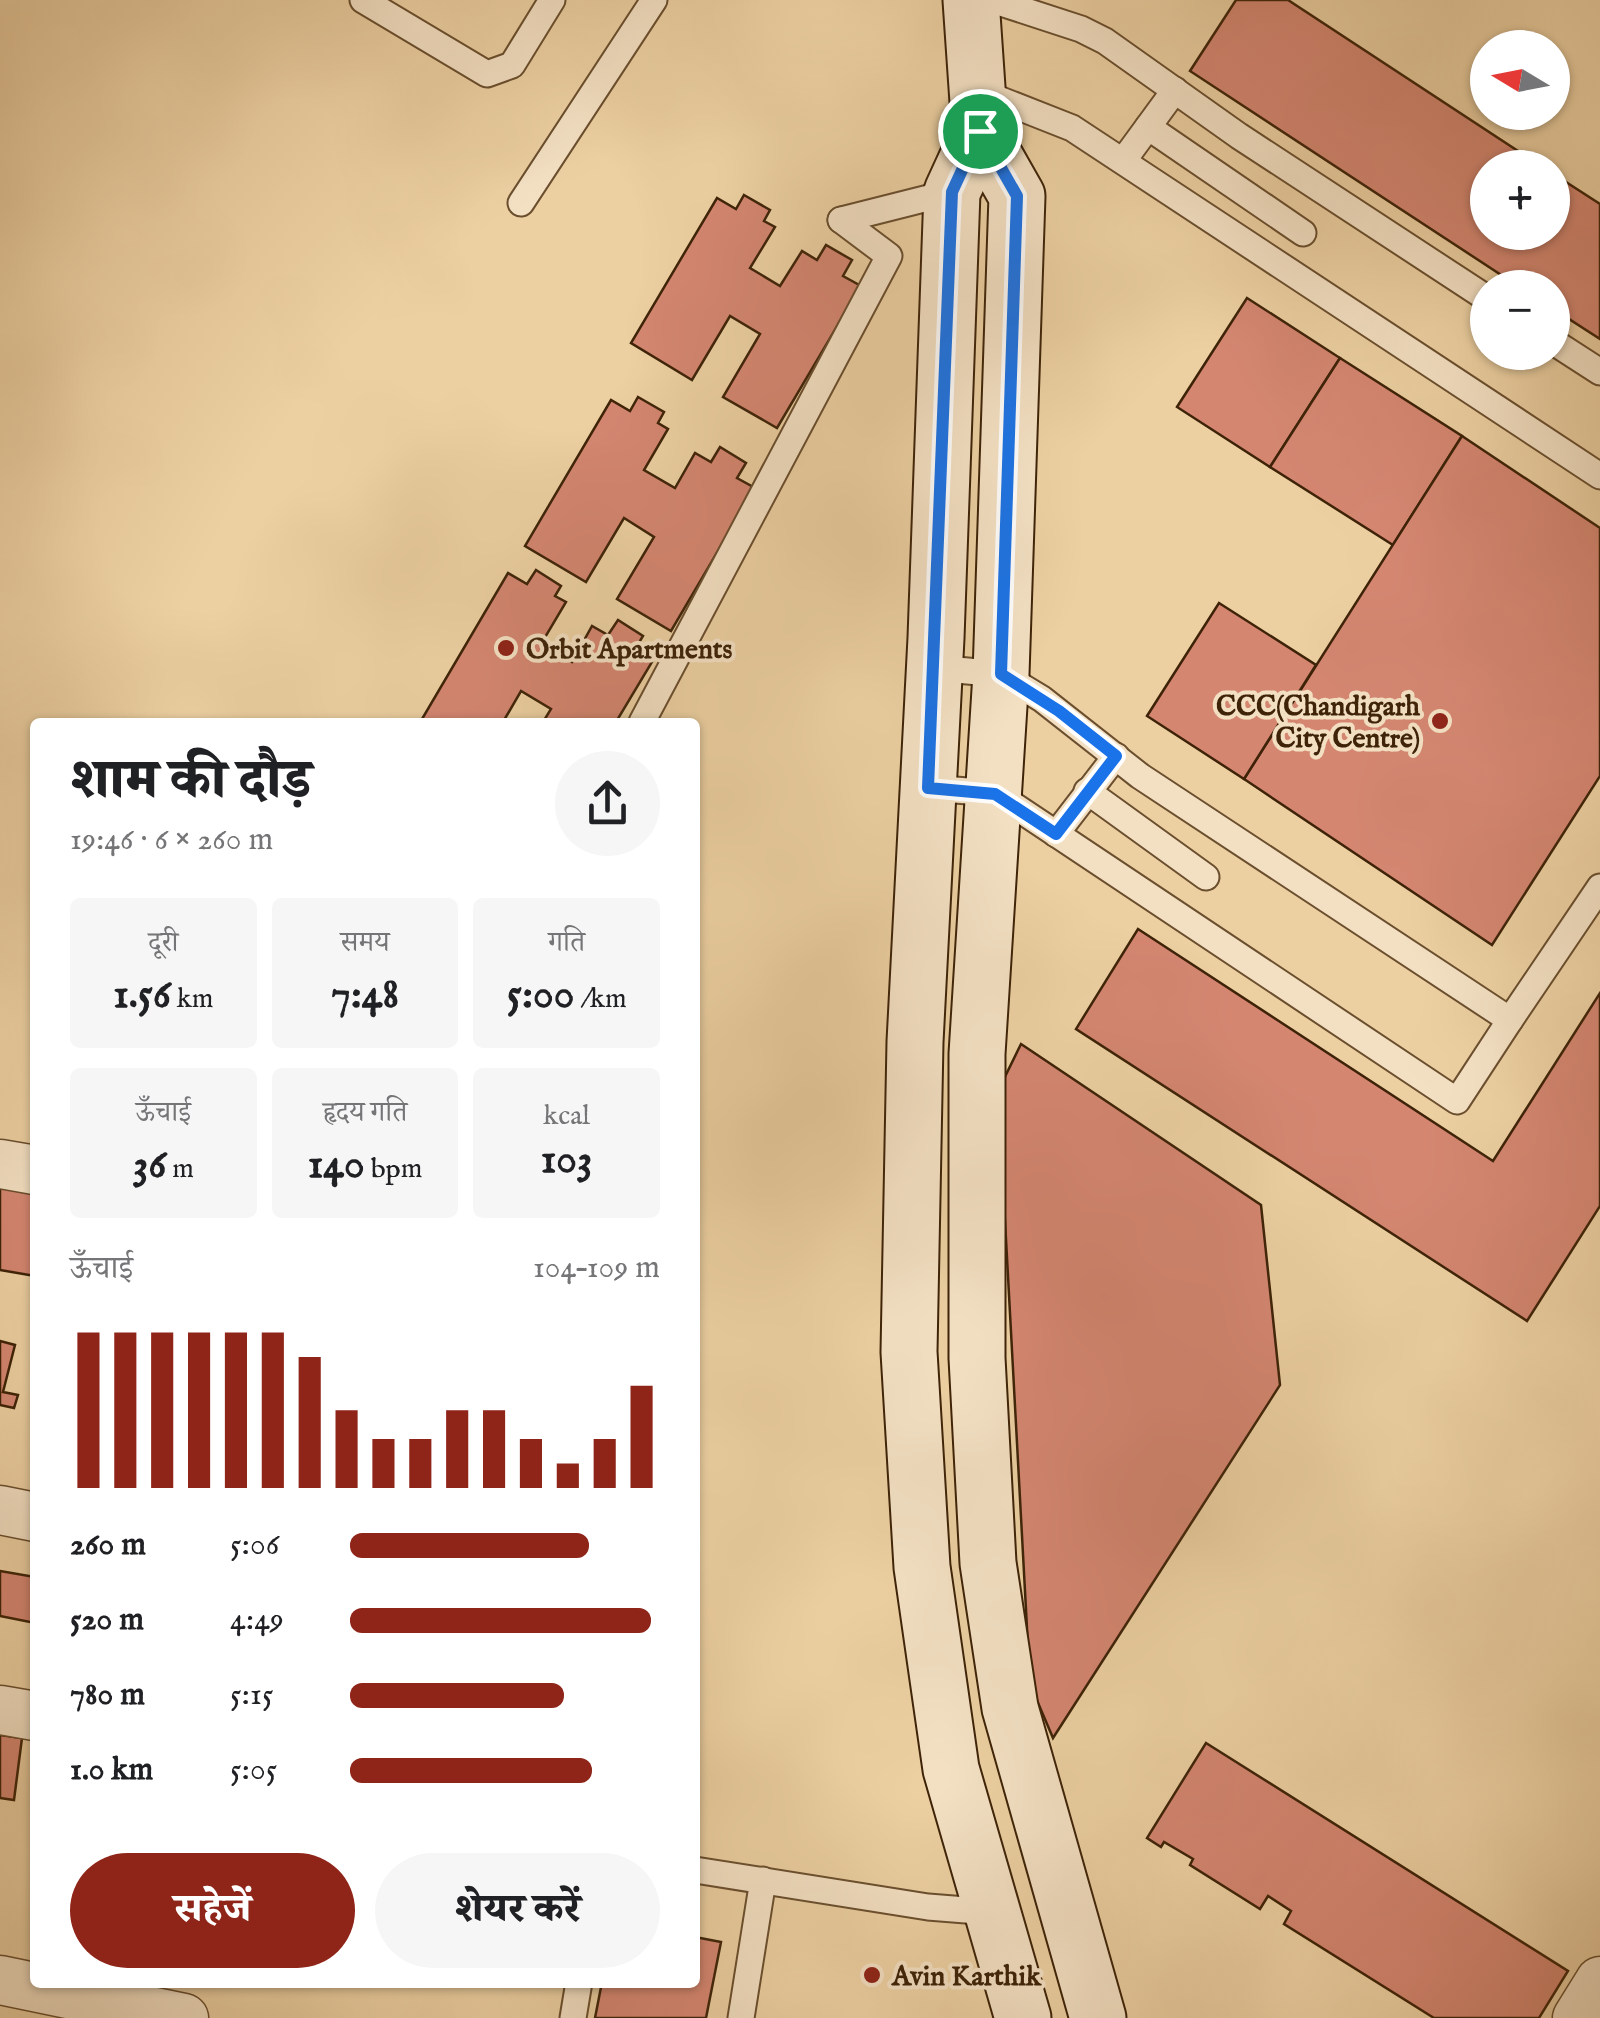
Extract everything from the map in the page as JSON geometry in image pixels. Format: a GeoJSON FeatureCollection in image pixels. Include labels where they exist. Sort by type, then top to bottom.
{"type":"FeatureCollection","features":[{"type":"Feature","properties":{"kind":"main road"},"geometry":{"type":"LineString","coordinates":[[972,0],[979,111],[1017,196],[1001,674],[977,1054],[977,1358],[988,1563],[1010,1708],[1098,2018]]}},
{"type":"Feature","properties":{"kind":"main road"},"geometry":{"type":"LineString","coordinates":[[979,111],[952,192],[934,668],[914,1042],[910,1372],[922,1567],[951,1769],[1023,2018]]}},
{"type":"Feature","properties":{"kind":"main road"},"geometry":{"type":"LineString","coordinates":[[994,1922],[1063,1895]]}},
{"type":"Feature","properties":{"kind":"street"},"geometry":{"type":"LineString","coordinates":[[0,1164],[30,1169]]}},
{"type":"Feature","properties":{"kind":"street"},"geometry":{"type":"LineString","coordinates":[[0,1510],[30,1516]]}},
{"type":"Feature","properties":{"kind":"street"},"geometry":{"type":"LineString","coordinates":[[0,1710],[30,1715]]}},
{"type":"Feature","properties":{"kind":"street"},"geometry":{"type":"LineString","coordinates":[[0,1980],[30,1986]]}},
{"type":"Feature","properties":{"kind":"street"},"geometry":{"type":"LineString","coordinates":[[1577,2018],[1600,1981]]}},
{"type":"Feature","properties":{"kind":"street"},"geometry":{"type":"LineString","coordinates":[[39,1988],[184,2018]]}},
{"type":"Feature","properties":{"kind":"lane"},"geometry":{"type":"LineString","coordinates":[[364,0],[487,74],[512,66],[552,0]]}},
{"type":"Feature","properties":{"kind":"lane"},"geometry":{"type":"LineString","coordinates":[[521,203],[654,0]]}},
{"type":"Feature","properties":{"kind":"lane"},"geometry":{"type":"LineString","coordinates":[[992,0],[1106,41],[1239,136],[1470,286]]}},
{"type":"Feature","properties":{"kind":"lane"},"geometry":{"type":"LineString","coordinates":[[1123,161],[1174,90]]}},
{"type":"Feature","properties":{"kind":"lane"},"geometry":{"type":"LineString","coordinates":[[979,111],[1072,128],[1600,476]]}},
{"type":"Feature","properties":{"kind":"lane"},"geometry":{"type":"LineString","coordinates":[[1148,126],[1304,233]]}},
{"type":"Feature","properties":{"kind":"lane"},"geometry":{"type":"LineString","coordinates":[[644,718],[889,256],[841,220],[952,192]]}},
{"type":"Feature","properties":{"kind":"lane"},"geometry":{"type":"LineString","coordinates":[[1570,353],[1600,372]]}},
{"type":"Feature","properties":{"kind":"lane"},"geometry":{"type":"LineString","coordinates":[[934,668],[1001,674],[1051,705],[1140,776],[1510,1020]]}},
{"type":"Feature","properties":{"kind":"lane"},"geometry":{"type":"LineString","coordinates":[[1056,834],[1116,756]]}},
{"type":"Feature","properties":{"kind":"lane"},"geometry":{"type":"LineString","coordinates":[[928,788],[995,794],[1457,1102],[1600,887]]}},
{"type":"Feature","properties":{"kind":"lane"},"geometry":{"type":"LineString","coordinates":[[1087,791],[1206,877]]}},
{"type":"Feature","properties":{"kind":"lane"},"geometry":{"type":"LineString","coordinates":[[700,1871],[928,1907],[994,1922]]}},
{"type":"Feature","properties":{"kind":"lane"},"geometry":{"type":"LineString","coordinates":[[741,2018],[762,1880]]}},
{"type":"Feature","properties":{"kind":"lane"},"geometry":{"type":"LineString","coordinates":[[572,2018],[577,1988]]}},
{"type":"Feature","properties":{"kind":"building"},"geometry":{"type":"Polygon","coordinates":[[[1236,0],[1288,0],[1470,119],[1470,130],[1486,130],[1517,150],[1470,150],[1470,250],[1570,250],[1570,185],[1600,204],[1600,339],[1570,320],[1570,270],[1494,270],[1190,71],[1236,0]]]}},
{"type":"Feature","properties":{"kind":"building"},"geometry":{"type":"Polygon","coordinates":[[[744,195],[770,210],[764,221],[775,227],[750,268],[780,286],[802,251],[817,260],[826,245],[852,260],[843,276],[861,286],[777,428],[723,397],[760,334],[730,316],[692,380],[631,343],[717,198],[736,209],[744,195]]]}},
{"type":"Feature","properties":{"kind":"building"},"geometry":{"type":"Polygon","coordinates":[[[1247,298],[1340,358],[1270,467],[1177,407],[1247,298]]]}},
{"type":"Feature","properties":{"kind":"building"},"geometry":{"type":"Polygon","coordinates":[[[1340,358],[1462,436],[1393,545],[1270,467],[1340,358]]]}},
{"type":"Feature","properties":{"kind":"building"},"geometry":{"type":"Polygon","coordinates":[[[638,397],[664,412],[658,423],[668,429],[644,470],[675,488],[695,453],[711,462],[720,447],[746,463],[737,478],[755,488],[671,631],[617,599],[654,537],[624,518],[586,582],[525,546],[611,400],[630,411],[638,397]]]}},
{"type":"Feature","properties":{"kind":"building","name":"CCC(Chandigarh City Centre)"},"geometry":{"type":"Polygon","coordinates":[[[1462,436],[1600,528],[1600,776],[1492,945],[1244,779],[1462,436]]]}},
{"type":"Feature","properties":{"kind":"building","name":"Orbit Apartments"},"geometry":{"type":"Polygon","coordinates":[[[536,570],[561,586],[555,596],[566,602],[541,644],[572,662],[592,626],[608,635],[618,620],[643,636],[634,651],[652,662],[618,718],[545,718],[551,709],[521,691],[505,718],[423,718],[508,573],[527,584],[536,570]]]}},
{"type":"Feature","properties":{"kind":"building"},"geometry":{"type":"Polygon","coordinates":[[[1219,603],[1316,665],[1244,779],[1147,716],[1219,603]]]}},
{"type":"Feature","properties":{"kind":"building"},"geometry":{"type":"Polygon","coordinates":[[[1138,929],[1493,1161],[1600,993],[1600,1206],[1527,1321],[1076,1029],[1138,929]]]}},
{"type":"Feature","properties":{"kind":"building"},"geometry":{"type":"Polygon","coordinates":[[[1021,1044],[1261,1205],[1280,1385],[1053,1738],[1030,1684],[998,1091],[1021,1044]]]}},
{"type":"Feature","properties":{"kind":"building"},"geometry":{"type":"Polygon","coordinates":[[[0,1182],[30,1184],[30,1275],[0,1270],[0,1182]]]}},
{"type":"Feature","properties":{"kind":"building"},"geometry":{"type":"Polygon","coordinates":[[[0,1341],[15,1345],[3,1392],[18,1395],[14,1408],[0,1405],[0,1341]]]}},
{"type":"Feature","properties":{"kind":"building"},"geometry":{"type":"Polygon","coordinates":[[[0,1571],[30,1576],[30,1622],[0,1616],[0,1571]]]}},
{"type":"Feature","properties":{"kind":"building"},"geometry":{"type":"Polygon","coordinates":[[[0,1735],[22,1738],[14,1800],[0,1798],[0,1735]]]}},
{"type":"Feature","properties":{"kind":"building"},"geometry":{"type":"Polygon","coordinates":[[[1206,1743],[1568,1971],[1539,2018],[1434,2018],[1284,1924],[1291,1911],[1268,1896],[1260,1909],[1190,1865],[1193,1859],[1164,1842],[1161,1847],[1147,1838],[1206,1743]]]}},
{"type":"Feature","properties":{"kind":"building"},"geometry":{"type":"Polygon","coordinates":[[[700,1938],[721,1942],[706,2018],[595,2018],[601,1988],[700,1988],[700,1938]]]}},
{"type":"Feature","properties":{"kind":"place","name":"Orbit Apartments"},"geometry":{"type":"Point","coordinates":[506,648]}},
{"type":"Feature","properties":{"kind":"place","name":"CCC(Chandigarh City Centre)"},"geometry":{"type":"Point","coordinates":[1440,721]}},
{"type":"Feature","properties":{"kind":"place","name":"Avin Karthik"},"geometry":{"type":"Point","coordinates":[872,1975]}},
{"type":"Feature","properties":{"kind":"route"},"geometry":{"type":"LineString","coordinates":[[980,131],[1017,196],[1001,674],[1059,711],[1116,756],[1056,834],[995,794],[928,788],[952,192],[980,131]]}}]}
